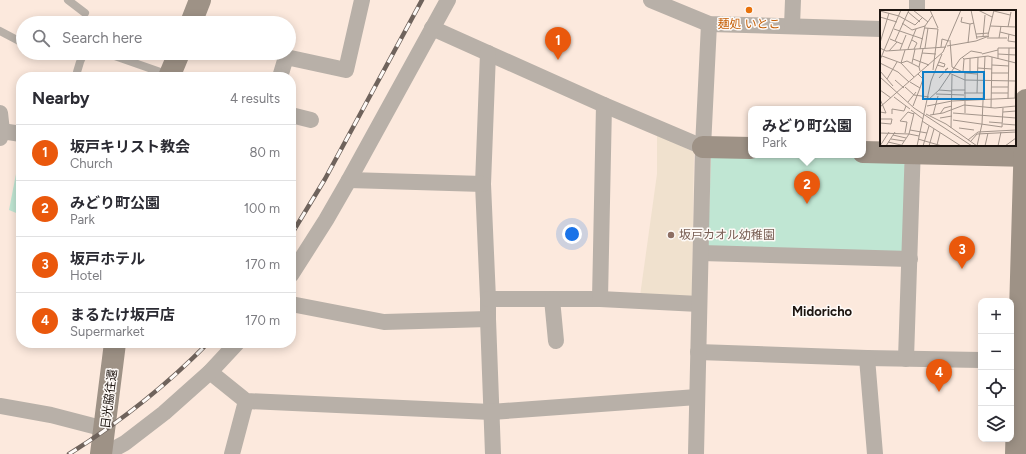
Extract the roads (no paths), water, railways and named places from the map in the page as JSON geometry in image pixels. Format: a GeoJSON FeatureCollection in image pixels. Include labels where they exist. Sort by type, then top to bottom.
{"type":"FeatureCollection","features":[{"type":"Feature","properties":{"kind":"street"},"geometry":{"type":"LineString","coordinates":[[194,16],[200,0]]}},
{"type":"Feature","properties":{"kind":"street"},"geometry":{"type":"LineString","coordinates":[[296,59],[346,70],[362,0]]}},
{"type":"Feature","properties":{"kind":"street"},"geometry":{"type":"LineString","coordinates":[[296,267],[349,180],[448,0]]}},
{"type":"Feature","properties":{"kind":"street"},"geometry":{"type":"LineString","coordinates":[[651,0],[669,4],[709,24],[880,29]]}},
{"type":"Feature","properties":{"kind":"street"},"geometry":{"type":"LineString","coordinates":[[792,0],[792,26]]}},
{"type":"Feature","properties":{"kind":"street"},"geometry":{"type":"LineString","coordinates":[[696,454],[703,146],[709,24]]}},
{"type":"Feature","properties":{"kind":"street"},"geometry":{"type":"LineString","coordinates":[[432,28],[604,105],[703,146],[748,148]]}},
{"type":"Feature","properties":{"kind":"street"},"geometry":{"type":"LineString","coordinates":[[488,53],[483,184],[493,454]]}},
{"type":"Feature","properties":{"kind":"street"},"geometry":{"type":"LineString","coordinates":[[172,72],[176,60]]}},
{"type":"Feature","properties":{"kind":"street"},"geometry":{"type":"LineString","coordinates":[[282,72],[285,60]]}},
{"type":"Feature","properties":{"kind":"street"},"geometry":{"type":"LineString","coordinates":[[1016,454],[1015,361],[1025,156],[1026,100]]}},
{"type":"Feature","properties":{"kind":"street"},"geometry":{"type":"LineString","coordinates":[[600,299],[604,105]]}},
{"type":"Feature","properties":{"kind":"street"},"geometry":{"type":"LineString","coordinates":[[0,113],[1,134],[16,134]]}},
{"type":"Feature","properties":{"kind":"street"},"geometry":{"type":"LineString","coordinates":[[296,116],[311,120]]}},
{"type":"Feature","properties":{"kind":"street"},"geometry":{"type":"LineString","coordinates":[[866,152],[913,149],[1025,156]]}},
{"type":"Feature","properties":{"kind":"street"},"geometry":{"type":"LineString","coordinates":[[906,359],[913,149]]}},
{"type":"Feature","properties":{"kind":"street"},"geometry":{"type":"LineString","coordinates":[[349,180],[483,184]]}},
{"type":"Feature","properties":{"kind":"street"},"geometry":{"type":"LineString","coordinates":[[701,253],[910,259]]}},
{"type":"Feature","properties":{"kind":"street"},"geometry":{"type":"LineString","coordinates":[[488,299],[600,299],[699,304]]}},
{"type":"Feature","properties":{"kind":"street"},"geometry":{"type":"LineString","coordinates":[[552,300],[556,341]]}},
{"type":"Feature","properties":{"kind":"street"},"geometry":{"type":"LineString","coordinates":[[296,305],[384,322],[488,319]]}},
{"type":"Feature","properties":{"kind":"street","name":"日光脇往還"},"geometry":{"type":"LineString","coordinates":[[101,454],[114,348]]}},
{"type":"Feature","properties":{"kind":"street"},"geometry":{"type":"LineString","coordinates":[[105,454],[125,443],[164,413],[210,372],[232,348]]}},
{"type":"Feature","properties":{"kind":"street"},"geometry":{"type":"LineString","coordinates":[[698,352],[978,360]]}},
{"type":"Feature","properties":{"kind":"street"},"geometry":{"type":"LineString","coordinates":[[867,358],[875,454]]}},
{"type":"Feature","properties":{"kind":"street"},"geometry":{"type":"LineString","coordinates":[[210,372],[246,401],[491,412],[697,396]]}},
{"type":"Feature","properties":{"kind":"street"},"geometry":{"type":"LineString","coordinates":[[232,454],[246,401]]}},
{"type":"Feature","properties":{"kind":"street"},"geometry":{"type":"LineString","coordinates":[[0,406],[50,415],[105,429]]}},
{"type":"Feature","properties":{"kind":"lane"},"geometry":{"type":"LineString","coordinates":[[68,0],[85,13]]}},
{"type":"Feature","properties":{"kind":"lane"},"geometry":{"type":"LineString","coordinates":[[0,31],[16,39]]}},
{"type":"Feature","properties":{"kind":"lane"},"geometry":{"type":"LineString","coordinates":[[77,72],[81,60]]}},
{"type":"Feature","properties":{"kind":"lane"},"geometry":{"type":"LineString","coordinates":[[125,60],[159,72]]}},
{"type":"Feature","properties":{"kind":"railway"},"geometry":{"type":"LineString","coordinates":[[296,227],[325,179],[422,0]]}},
{"type":"Feature","properties":{"kind":"railway"},"geometry":{"type":"LineString","coordinates":[[69,454],[142,403],[176,374],[203,348]]}},
{"type":"Feature","properties":{"kind":"place","name":"麺処 いとこ"},"geometry":{"type":"Point","coordinates":[749,10]}},
{"type":"Feature","properties":{"kind":"place","name":"坂戸キリスト教会"},"geometry":{"type":"Point","coordinates":[558,60]}},
{"type":"Feature","properties":{"kind":"place","name":"みどり町公園"},"geometry":{"type":"Point","coordinates":[807,204]}},
{"type":"Feature","properties":{"kind":"place","name":"坂戸カオル幼稚園"},"geometry":{"type":"Point","coordinates":[671,235]}},
{"type":"Feature","properties":{"kind":"place","name":"坂戸ホテル"},"geometry":{"type":"Point","coordinates":[962,269]}},
{"type":"Feature","properties":{"kind":"place","name":"まるたけ坂戸店"},"geometry":{"type":"Point","coordinates":[939,392]}},
{"type":"Feature","properties":{"kind":"district","name":"Midoricho"},"geometry":{"type":"Point","coordinates":[822,311]}}]}
